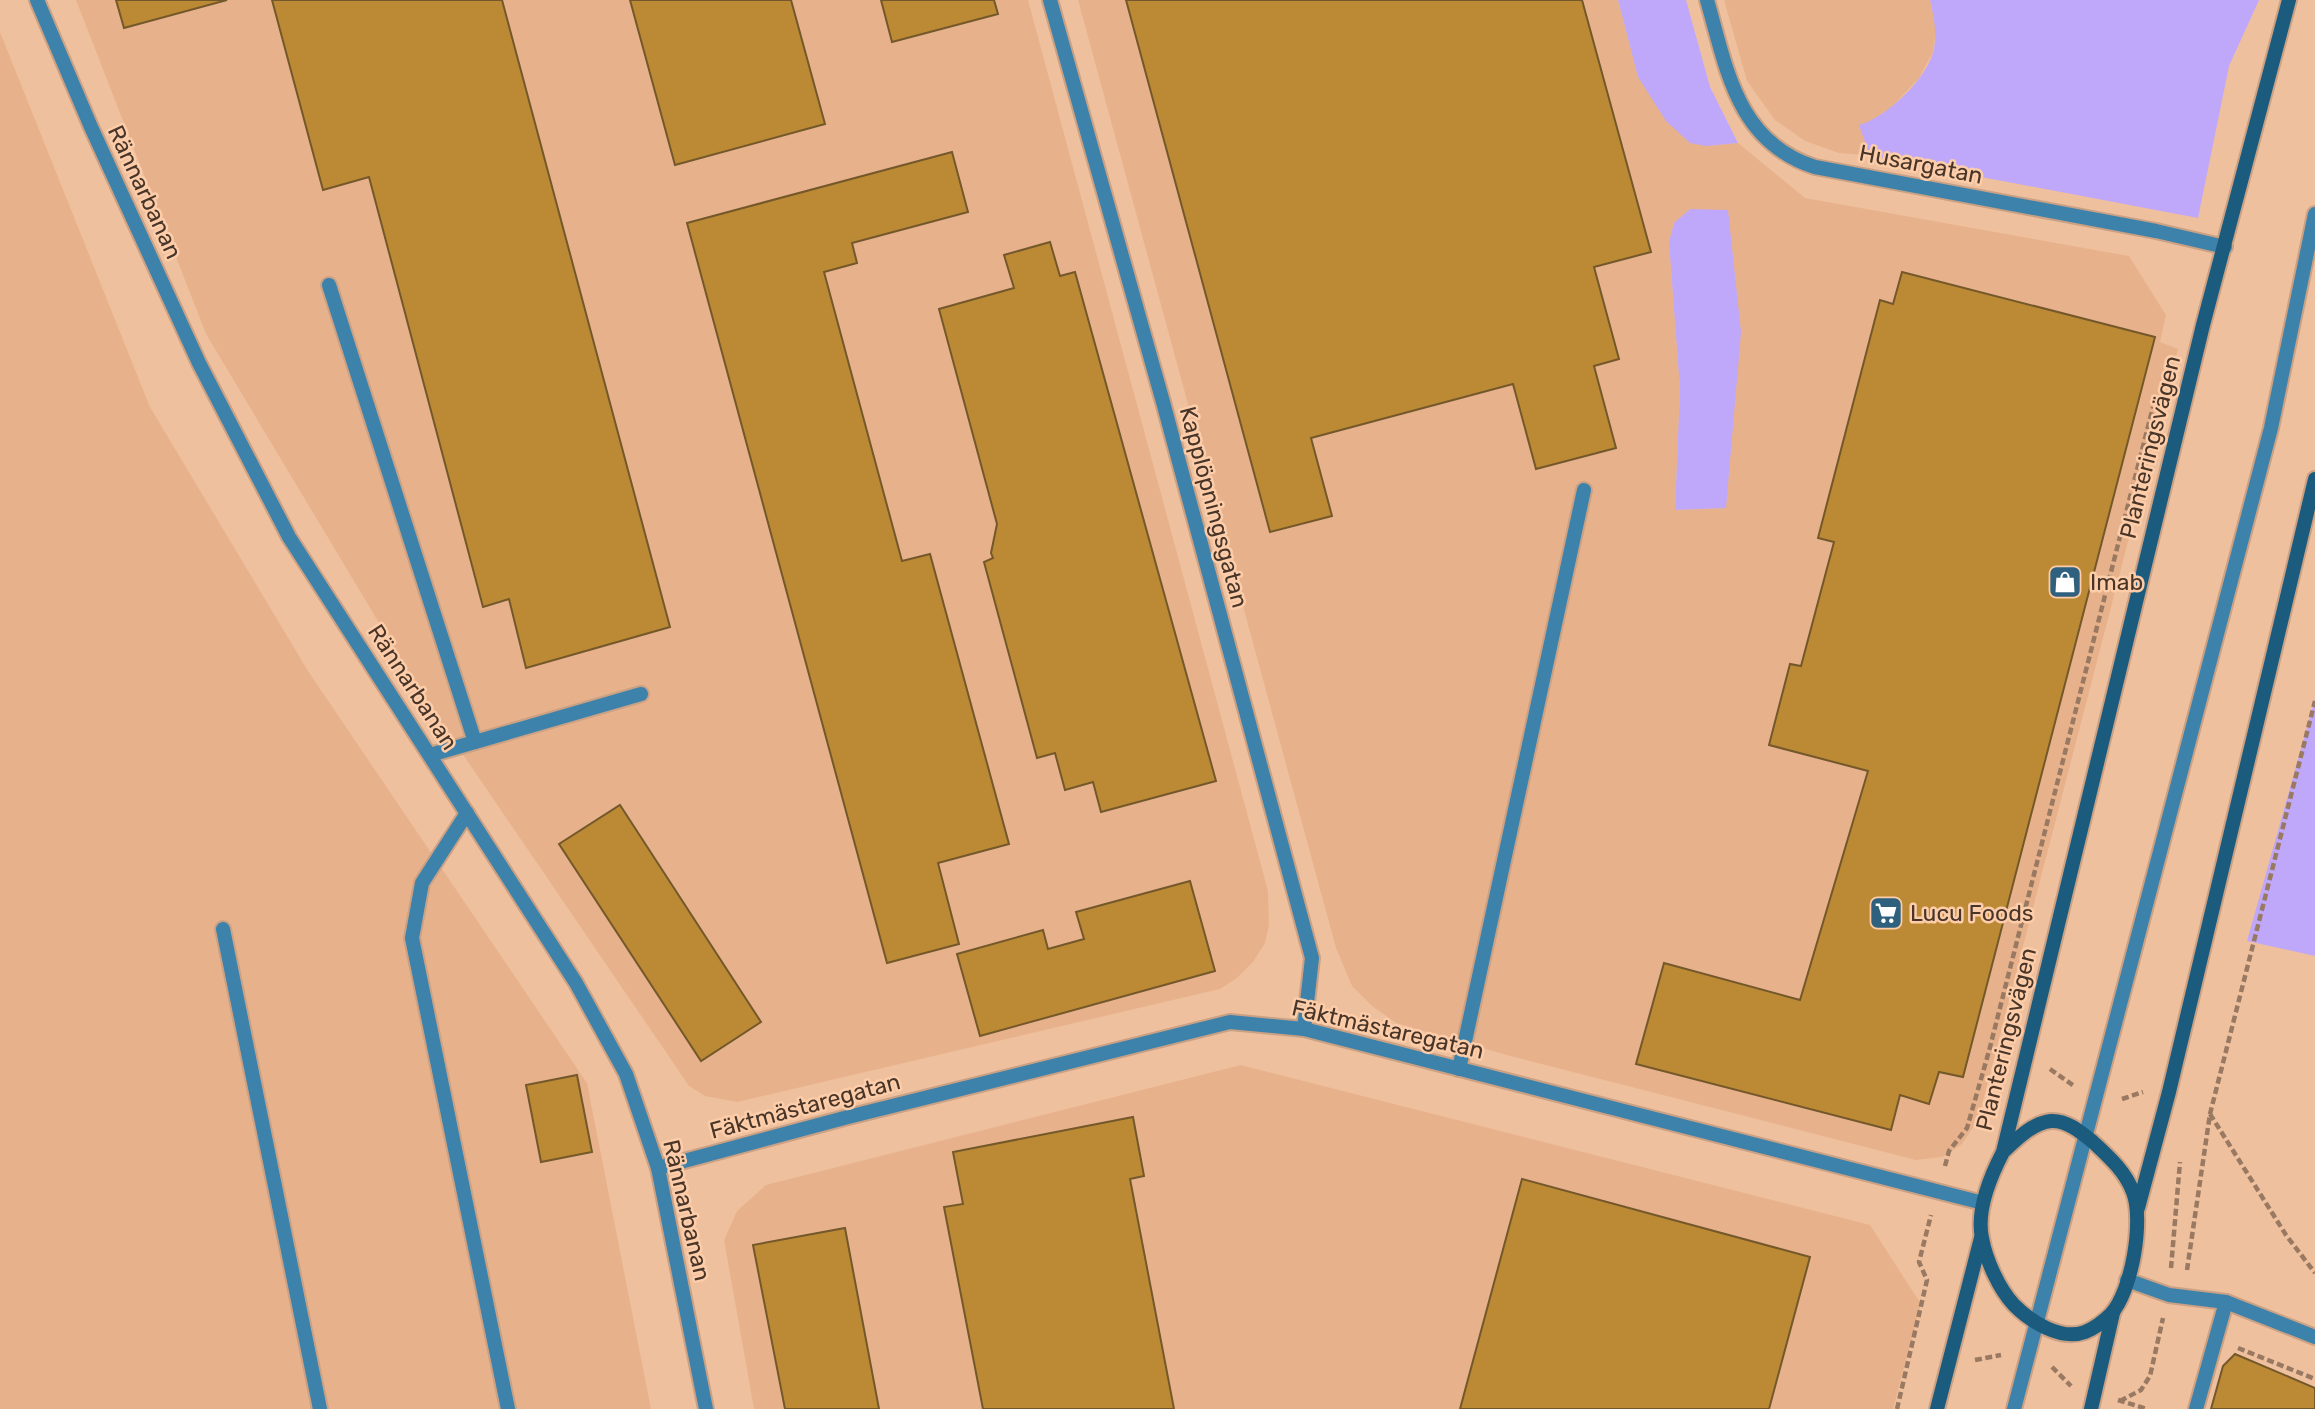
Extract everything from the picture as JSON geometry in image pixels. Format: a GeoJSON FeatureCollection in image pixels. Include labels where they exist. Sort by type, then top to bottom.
{"type":"FeatureCollection","features":[{"type":"Feature","properties":{"kind":"main road","name":"Planteringsvägen"},"geometry":{"type":"LineString","coordinates":[[1981,1237],[1983,1203],[1992,1174],[2003,1152],[2203,325],[2289,0]]}},
{"type":"Feature","properties":{"kind":"main road"},"geometry":{"type":"LineString","coordinates":[[2091,1409],[2113,1312],[2127,1280],[2136,1244],[2138,1209],[2315,479]]}},
{"type":"Feature","properties":{"kind":"main road"},"geometry":{"type":"LineString","coordinates":[[2003,1152],[2039,1124],[2050,1121],[2063,1123],[2086,1136],[2122,1171],[2133,1191],[2138,1209]]}},
{"type":"Feature","properties":{"kind":"main road"},"geometry":{"type":"LineString","coordinates":[[1981,1237],[2002,1287],[2015,1306],[2052,1331],[2071,1335],[2084,1332],[2098,1325],[2113,1312]]}},
{"type":"Feature","properties":{"kind":"main road"},"geometry":{"type":"LineString","coordinates":[[1937,1409],[1981,1237]]}},
{"type":"Feature","properties":{"kind":"street","name":"Rännarbanan"},"geometry":{"type":"LineString","coordinates":[[37,0],[90,127],[199,363],[282,525],[576,984],[626,1074],[659,1168],[706,1409]]}},
{"type":"Feature","properties":{"kind":"street","name":"Kapplöpningsgatan"},"geometry":{"type":"LineString","coordinates":[[1050,0],[1166,415],[1312,958],[1304,1028]]}},
{"type":"Feature","properties":{"kind":"street","name":"Husargatan"},"geometry":{"type":"LineString","coordinates":[[1707,0],[1724,62],[1738,98],[1755,128],[1780,152],[1800,162],[2156,231],[2225,247]]}},
{"type":"Feature","properties":{"kind":"street"},"geometry":{"type":"LineString","coordinates":[[2014,1409],[2271,428],[2315,214]]}},
{"type":"Feature","properties":{"kind":"street"},"geometry":{"type":"LineString","coordinates":[[329,285],[475,742]]}},
{"type":"Feature","properties":{"kind":"street"},"geometry":{"type":"LineString","coordinates":[[1459,1069],[1584,490]]}},
{"type":"Feature","properties":{"kind":"street"},"geometry":{"type":"LineString","coordinates":[[430,755],[641,694]]}},
{"type":"Feature","properties":{"kind":"street"},"geometry":{"type":"LineString","coordinates":[[467,813],[422,883],[412,938],[508,1409]]}},
{"type":"Feature","properties":{"kind":"street"},"geometry":{"type":"LineString","coordinates":[[223,929],[320,1409]]}},
{"type":"Feature","properties":{"kind":"street","name":"Fäktmästaregatan"},"geometry":{"type":"LineString","coordinates":[[659,1168],[848,1117],[1230,1022],[1304,1028],[1983,1203]]}},
{"type":"Feature","properties":{"kind":"street"},"geometry":{"type":"LineString","coordinates":[[2127,1280],[2169,1294],[2225,1302],[2315,1337]]}},
{"type":"Feature","properties":{"kind":"street"},"geometry":{"type":"LineString","coordinates":[[2196,1409],[2225,1302]]}},
{"type":"Feature","properties":{"kind":"path"},"geometry":{"type":"LineString","coordinates":[[1897,1409],[1927,1280],[1919,1262],[1949,1151],[1967,1128],[1989,1051],[2154,402]]}},
{"type":"Feature","properties":{"kind":"path"},"geometry":{"type":"LineString","coordinates":[[2183,1295],[2210,1114],[2315,701]]}},
{"type":"Feature","properties":{"kind":"path"},"geometry":{"type":"LineString","coordinates":[[2210,1114],[2286,1235],[2315,1273]]}},
{"type":"Feature","properties":{"kind":"path"},"geometry":{"type":"LineString","coordinates":[[2215,1338],[2315,1379]]}},
{"type":"Feature","properties":{"kind":"shaded area"},"geometry":{"type":"Polygon","coordinates":[[[76,0],[1028,0],[1268,891],[1269,925],[1265,943],[1253,962],[1237,978],[1220,989],[737,1102],[705,1096],[689,1086],[421,693],[206,334],[76,0]]]}},
{"type":"Feature","properties":{"kind":"shaded area"},"geometry":{"type":"Polygon","coordinates":[[[1078,0],[1618,0],[1638,77],[1706,146],[1738,143],[1805,198],[2129,256],[2166,315],[2160,342],[2178,349],[1978,1120],[1962,1144],[1942,1157],[1916,1160],[1503,1054],[1396,1023],[1372,1006],[1352,986],[1336,948],[1078,0]],[[1690,209],[1674,223],[1669,242],[1680,389],[1675,510],[1726,508],[1690,209]]]}},
{"type":"Feature","properties":{"kind":"shaded area"},"geometry":{"type":"Polygon","coordinates":[[[1618,0],[1686,0],[1710,87],[1738,143],[1706,146],[1690,143],[1666,121],[1638,77],[1618,0]]]}},
{"type":"Feature","properties":{"kind":"shaded area"},"geometry":{"type":"Polygon","coordinates":[[[1724,0],[1930,0],[1936,27],[1933,52],[1919,78],[1891,108],[1869,122],[1865,155],[1839,153],[1805,141],[1775,120],[1747,81],[1724,0]]]}},
{"type":"Feature","properties":{"kind":"shaded area"},"geometry":{"type":"Polygon","coordinates":[[[1930,0],[2259,0],[2229,66],[2198,218],[1865,155],[1865,142],[1859,125],[1893,106],[1915,84],[1930,60],[1935,37],[1930,0]]]}},
{"type":"Feature","properties":{"kind":"shaded area"},"geometry":{"type":"Polygon","coordinates":[[[0,32],[150,407],[308,671],[587,1083],[651,1409],[0,1409],[0,32]]]}},
{"type":"Feature","properties":{"kind":"shaded area"},"geometry":{"type":"Polygon","coordinates":[[[1690,209],[1728,210],[1741,332],[1726,508],[1675,510],[1680,389],[1669,242],[1674,223],[1690,209]]]}},
{"type":"Feature","properties":{"kind":"shaded area"},"geometry":{"type":"Polygon","coordinates":[[[2315,699],[2315,956],[2247,941],[2315,699]]]}},
{"type":"Feature","properties":{"kind":"shaded area"},"geometry":{"type":"Polygon","coordinates":[[[1241,1065],[1870,1225],[1921,1304],[1893,1409],[754,1409],[724,1240],[737,1211],[766,1185],[1241,1065]]]}},
{"type":"Feature","properties":{"kind":"building"},"geometry":{"type":"Polygon","coordinates":[[[116,0],[227,0],[124,28],[116,0]]]}},
{"type":"Feature","properties":{"kind":"building"},"geometry":{"type":"Polygon","coordinates":[[[272,0],[502,0],[670,627],[526,668],[509,599],[483,607],[369,177],[323,190],[272,0]]]}},
{"type":"Feature","properties":{"kind":"building"},"geometry":{"type":"Polygon","coordinates":[[[630,0],[791,0],[825,124],[675,165],[630,0]]]}},
{"type":"Feature","properties":{"kind":"building"},"geometry":{"type":"Polygon","coordinates":[[[881,0],[994,0],[998,14],[892,42],[881,0]]]}},
{"type":"Feature","properties":{"kind":"building"},"geometry":{"type":"Polygon","coordinates":[[[1126,0],[1582,0],[1651,252],[1594,267],[1619,359],[1594,366],[1616,448],[1536,469],[1513,384],[1311,438],[1332,516],[1270,532],[1126,0]]]}},
{"type":"Feature","properties":{"kind":"building"},"geometry":{"type":"Polygon","coordinates":[[[952,152],[968,212],[852,243],[857,263],[824,272],[902,561],[930,554],[1009,844],[938,863],[959,944],[887,963],[687,223],[952,152]]]}},
{"type":"Feature","properties":{"kind":"building"},"geometry":{"type":"Polygon","coordinates":[[[1050,242],[1060,276],[1075,272],[1216,781],[1101,812],[1093,782],[1065,790],[1055,753],[1037,758],[984,562],[993,558],[991,553],[997,524],[939,309],[1014,288],[1004,255],[1050,242]]]}},
{"type":"Feature","properties":{"kind":"building"},"geometry":{"type":"Polygon","coordinates":[[[1902,272],[2155,337],[1963,1077],[1939,1072],[1929,1104],[1900,1095],[1891,1130],[1636,1064],[1664,963],[1800,1000],[1868,771],[1769,745],[1790,664],[1801,666],[1834,542],[1818,538],[1880,300],[1893,304],[1902,272]]]}},
{"type":"Feature","properties":{"kind":"building"},"geometry":{"type":"Polygon","coordinates":[[[620,805],[761,1022],[701,1061],[559,844],[620,805]]]}},
{"type":"Feature","properties":{"kind":"building"},"geometry":{"type":"Polygon","coordinates":[[[1190,881],[1215,971],[980,1036],[957,954],[1043,930],[1048,949],[1084,939],[1076,912],[1190,881]]]}},
{"type":"Feature","properties":{"kind":"building"},"geometry":{"type":"Polygon","coordinates":[[[577,1075],[592,1152],[541,1162],[526,1085],[577,1075]]]}},
{"type":"Feature","properties":{"kind":"building"},"geometry":{"type":"Polygon","coordinates":[[[1133,1117],[1144,1176],[1130,1179],[1174,1409],[983,1409],[944,1207],[963,1204],[953,1152],[1133,1117]]]}},
{"type":"Feature","properties":{"kind":"building"},"geometry":{"type":"Polygon","coordinates":[[[1522,1179],[1810,1257],[1769,1409],[1460,1409],[1522,1179]]]}},
{"type":"Feature","properties":{"kind":"building"},"geometry":{"type":"Polygon","coordinates":[[[845,1228],[879,1409],[785,1409],[753,1245],[845,1228]]]}},
{"type":"Feature","properties":{"kind":"building"},"geometry":{"type":"Polygon","coordinates":[[[2235,1354],[2315,1388],[2315,1409],[2211,1409],[2223,1366],[2235,1354]]]}},
{"type":"Feature","properties":{"kind":"place","name":"Imab"},"geometry":{"type":"Point","coordinates":[2065,582]}},
{"type":"Feature","properties":{"kind":"place","name":"Lucu Foods"},"geometry":{"type":"Point","coordinates":[1886,913]}}]}
